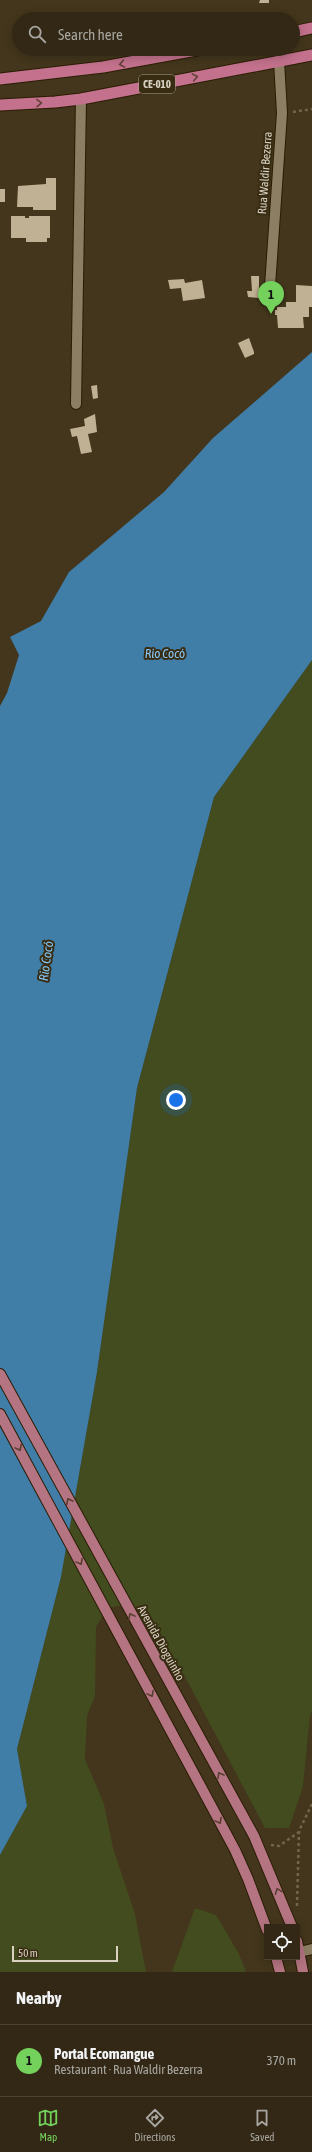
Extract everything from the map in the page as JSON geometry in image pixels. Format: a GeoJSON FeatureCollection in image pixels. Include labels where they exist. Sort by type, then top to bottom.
{"type":"FeatureCollection","features":[{"type":"Feature","properties":{"kind":"highway"},"geometry":{"type":"LineString","coordinates":[[300,31],[312,28]]}},
{"type":"Feature","properties":{"kind":"highway","name":"CE-010"},"geometry":{"type":"LineString","coordinates":[[0,105],[81,99],[312,55]]}},
{"type":"Feature","properties":{"kind":"highway","name":"CE-010"},"geometry":{"type":"LineString","coordinates":[[0,79],[103,67],[164,56]]}},
{"type":"Feature","properties":{"kind":"main road","name":"Avenida Dioguinho"},"geometry":{"type":"LineString","coordinates":[[0,1374],[150,1650],[254,1836],[291,1924]]}},
{"type":"Feature","properties":{"kind":"main road"},"geometry":{"type":"LineString","coordinates":[[0,1414],[235,1850],[248,1879],[265,1924]]}},
{"type":"Feature","properties":{"kind":"main road"},"geometry":{"type":"LineString","coordinates":[[300,1957],[303,1972]]}},
{"type":"Feature","properties":{"kind":"main road"},"geometry":{"type":"LineString","coordinates":[[277,1960],[280,1972]]}},
{"type":"Feature","properties":{"kind":"street","name":"Rua Waldir Bezerra"},"geometry":{"type":"LineString","coordinates":[[270,286],[282,113],[279,61]]}},
{"type":"Feature","properties":{"kind":"street"},"geometry":{"type":"LineString","coordinates":[[76,404],[81,99]]}},
{"type":"Feature","properties":{"kind":"street"},"geometry":{"type":"LineString","coordinates":[[300,1952],[312,1949]]}},
{"type":"Feature","properties":{"kind":"path"},"geometry":{"type":"LineString","coordinates":[[282,113],[312,109]]}},
{"type":"Feature","properties":{"kind":"path"},"geometry":{"type":"LineString","coordinates":[[297,1911],[299,1831],[312,1804]]}},
{"type":"Feature","properties":{"kind":"path"},"geometry":{"type":"LineString","coordinates":[[254,1836],[270,1845],[279,1846],[299,1831]]}},
{"type":"Feature","properties":{"kind":"green space"},"geometry":{"type":"Polygon","coordinates":[[[312,660],[312,1710],[310,1716],[303,1786],[289,1828],[265,1828],[184,1675],[155,1636],[146,1617],[129,1604],[107,1608],[96,1627],[95,1696],[87,1716],[85,1759],[104,1804],[113,1848],[135,1914],[146,1972],[0,1972],[0,1855],[27,1806],[17,1749],[61,1577],[97,1372],[137,1088],[214,797],[312,660]]]}},
{"type":"Feature","properties":{"kind":"green space"},"geometry":{"type":"Polygon","coordinates":[[[195,1908],[216,1915],[239,1954],[246,1972],[172,1972],[195,1908]]]}},
{"type":"Feature","properties":{"kind":"water","name":"Rio Cocó"},"geometry":{"type":"Polygon","coordinates":[[[312,352],[312,660],[214,797],[137,1088],[97,1372],[61,1577],[17,1749],[27,1806],[0,1855],[0,706],[7,693],[19,655],[10,637],[41,621],[69,572],[164,492],[213,438],[312,352]]]}},
{"type":"Feature","properties":{"kind":"building"},"geometry":{"type":"Polygon","coordinates":[[[260,0],[269,0],[269,3],[259,3],[260,0]]]}},
{"type":"Feature","properties":{"kind":"building"},"geometry":{"type":"Polygon","coordinates":[[[46,178],[56,178],[56,210],[33,210],[33,207],[17,207],[18,186],[46,184],[46,178]]]}},
{"type":"Feature","properties":{"kind":"building"},"geometry":{"type":"Polygon","coordinates":[[[0,189],[5,189],[5,202],[0,202],[0,189]]]}},
{"type":"Feature","properties":{"kind":"building"},"geometry":{"type":"Polygon","coordinates":[[[11,216],[25,216],[25,218],[29,218],[29,216],[50,216],[50,238],[47,238],[47,242],[26,242],[26,238],[11,238],[11,216]]]}},
{"type":"Feature","properties":{"kind":"building"},"geometry":{"type":"Polygon","coordinates":[[[251,276],[259,276],[259,298],[248,297],[247,291],[252,291],[251,276]]]}},
{"type":"Feature","properties":{"kind":"building"},"geometry":{"type":"Polygon","coordinates":[[[184,279],[185,283],[202,280],[205,298],[183,301],[181,288],[170,289],[168,280],[184,279]]]}},
{"type":"Feature","properties":{"kind":"building"},"geometry":{"type":"Polygon","coordinates":[[[296,285],[312,286],[312,307],[309,307],[309,317],[303,317],[304,328],[278,328],[275,310],[277,310],[277,307],[286,307],[286,302],[296,302],[296,285]]]}},
{"type":"Feature","properties":{"kind":"building"},"geometry":{"type":"Polygon","coordinates":[[[249,338],[254,354],[245,358],[238,343],[249,338]]]}},
{"type":"Feature","properties":{"kind":"building"},"geometry":{"type":"Polygon","coordinates":[[[97,385],[98,398],[93,399],[91,386],[97,385]]]}},
{"type":"Feature","properties":{"kind":"building"},"geometry":{"type":"Polygon","coordinates":[[[95,414],[97,432],[88,434],[92,452],[81,454],[77,436],[72,437],[70,429],[85,426],[84,419],[95,414]]]}},
{"type":"Feature","properties":{"kind":"place","name":"Portal Ecomangue"},"geometry":{"type":"Point","coordinates":[271,314]}}]}
